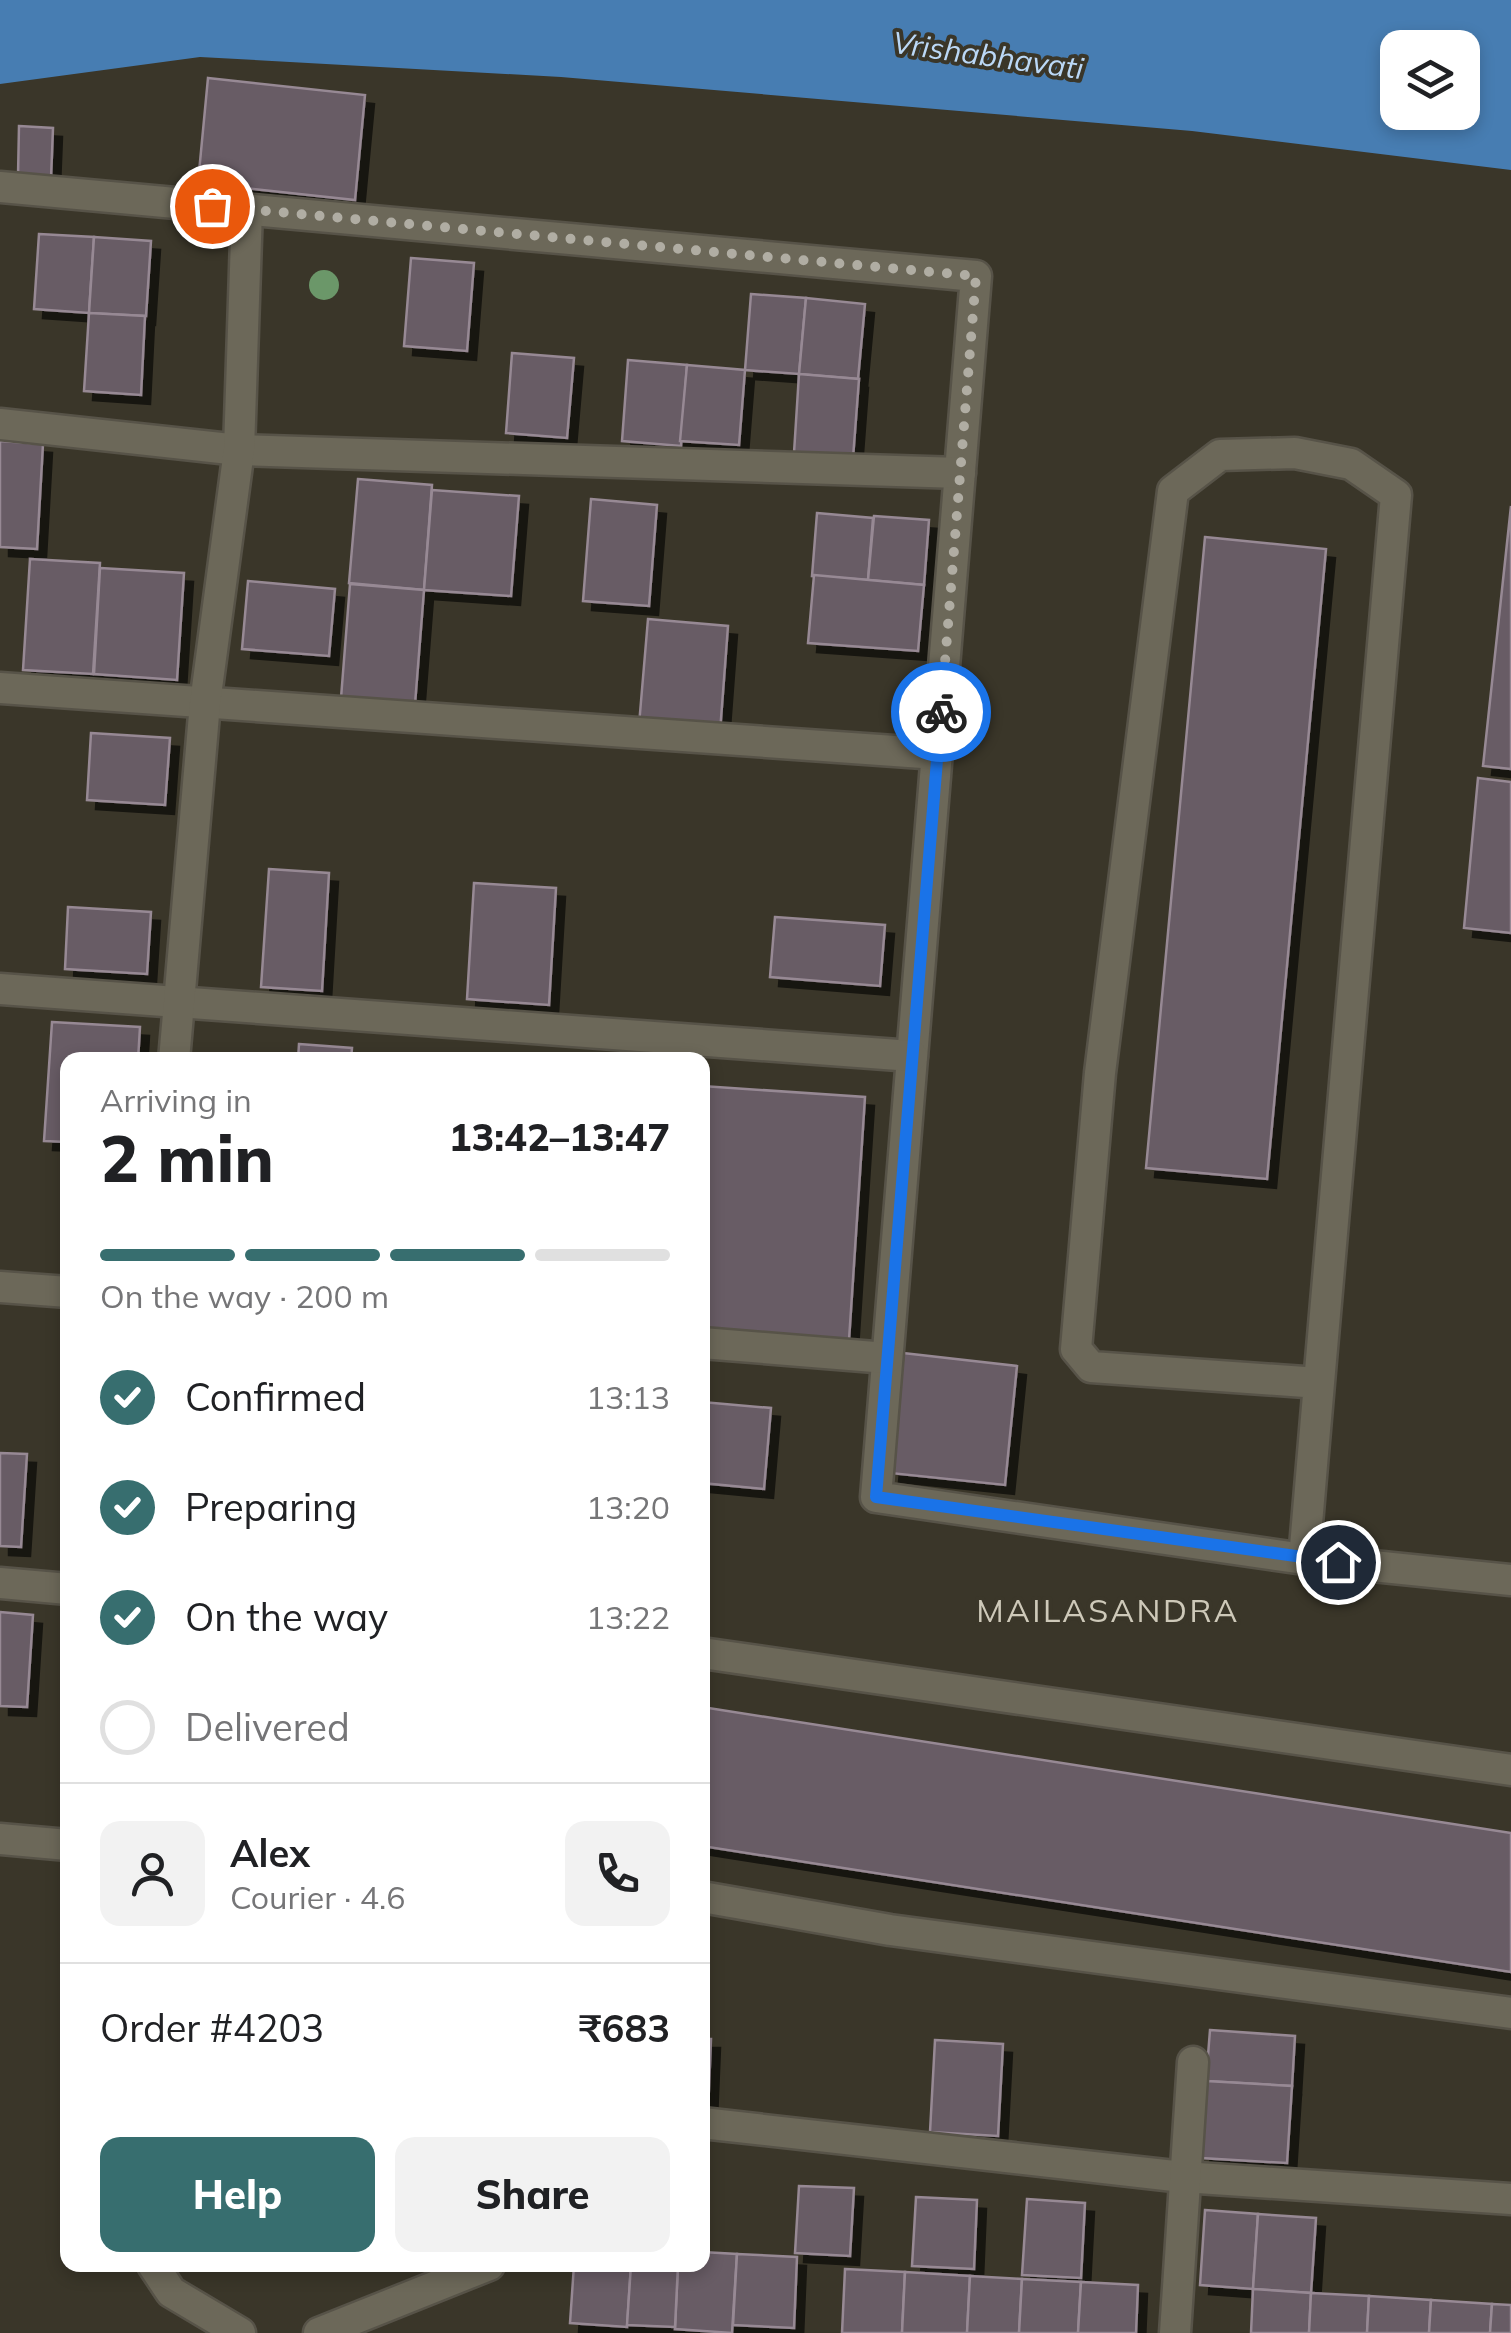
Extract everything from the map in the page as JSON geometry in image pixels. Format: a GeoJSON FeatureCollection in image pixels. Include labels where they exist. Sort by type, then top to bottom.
{"type":"FeatureCollection","features":[{"type":"Feature","properties":{"kind":"street"},"geometry":{"type":"LineString","coordinates":[[0,186],[976,276],[876,1497],[1304,1559],[1511,1580]]}},
{"type":"Feature","properties":{"kind":"street"},"geometry":{"type":"LineString","coordinates":[[175,1052],[204,703],[240,450],[247,209]]}},
{"type":"Feature","properties":{"kind":"street"},"geometry":{"type":"LineString","coordinates":[[0,424],[240,450],[960,473]]}},
{"type":"Feature","properties":{"kind":"street"},"geometry":{"type":"LineString","coordinates":[[1304,1559],[1396,496],[1352,464],[1295,453],[1220,455],[1173,491],[1100,1072],[1076,1349],[1091,1367],[1319,1383]]}},
{"type":"Feature","properties":{"kind":"street"},"geometry":{"type":"LineString","coordinates":[[0,688],[937,754]]}},
{"type":"Feature","properties":{"kind":"street"},"geometry":{"type":"LineString","coordinates":[[0,989],[912,1056]]}},
{"type":"Feature","properties":{"kind":"street"},"geometry":{"type":"LineString","coordinates":[[0,1286],[60,1291]]}},
{"type":"Feature","properties":{"kind":"street"},"geometry":{"type":"LineString","coordinates":[[710,1344],[888,1358]]}},
{"type":"Feature","properties":{"kind":"street"},"geometry":{"type":"LineString","coordinates":[[0,1583],[60,1588]]}},
{"type":"Feature","properties":{"kind":"street"},"geometry":{"type":"LineString","coordinates":[[710,1654],[938,1683],[1511,1770]]}},
{"type":"Feature","properties":{"kind":"street"},"geometry":{"type":"LineString","coordinates":[[0,1839],[60,1844]]}},
{"type":"Feature","properties":{"kind":"street"},"geometry":{"type":"LineString","coordinates":[[710,1897],[890,1930],[1511,2013]]}},
{"type":"Feature","properties":{"kind":"street"},"geometry":{"type":"LineString","coordinates":[[1175,2333],[1193,2062]]}},
{"type":"Feature","properties":{"kind":"street"},"geometry":{"type":"LineString","coordinates":[[710,2124],[1183,2177],[1511,2198]]}},
{"type":"Feature","properties":{"kind":"street"},"geometry":{"type":"LineString","coordinates":[[157,2272],[170,2292],[240,2333]]}},
{"type":"Feature","properties":{"kind":"street"},"geometry":{"type":"LineString","coordinates":[[318,2333],[471,2272]]}},
{"type":"Feature","properties":{"kind":"water","name":"Vrishabhavati"},"geometry":{"type":"Polygon","coordinates":[[[0,0],[1511,0],[1511,170],[1192,131],[561,77],[200,57],[0,84],[0,0]]]}},
{"type":"Feature","properties":{"kind":"building"},"geometry":{"type":"Polygon","coordinates":[[[208,78],[365,95],[355,200],[198,183],[208,78]]]}},
{"type":"Feature","properties":{"kind":"building"},"geometry":{"type":"Polygon","coordinates":[[[19,126],[53,128],[51,178],[18,177],[19,126]]]}},
{"type":"Feature","properties":{"kind":"building"},"geometry":{"type":"Polygon","coordinates":[[[39,234],[94,237],[89,313],[34,309],[39,234]]]}},
{"type":"Feature","properties":{"kind":"building"},"geometry":{"type":"Polygon","coordinates":[[[94,237],[151,241],[146,316],[89,313],[94,237]]]}},
{"type":"Feature","properties":{"kind":"building"},"geometry":{"type":"Polygon","coordinates":[[[411,258],[474,263],[467,351],[404,346],[411,258]]]}},
{"type":"Feature","properties":{"kind":"building"},"geometry":{"type":"Polygon","coordinates":[[[751,294],[806,298],[799,374],[745,370],[751,294]]]}},
{"type":"Feature","properties":{"kind":"building"},"geometry":{"type":"Polygon","coordinates":[[[806,298],[865,304],[858,379],[799,374],[806,298]]]}},
{"type":"Feature","properties":{"kind":"building"},"geometry":{"type":"Polygon","coordinates":[[[89,313],[145,316],[141,395],[84,391],[89,313]]]}},
{"type":"Feature","properties":{"kind":"building"},"geometry":{"type":"Polygon","coordinates":[[[512,353],[574,358],[567,438],[506,433],[512,353]]]}},
{"type":"Feature","properties":{"kind":"building"},"geometry":{"type":"Polygon","coordinates":[[[628,360],[687,365],[681,446],[622,441],[628,360]]]}},
{"type":"Feature","properties":{"kind":"building"},"geometry":{"type":"Polygon","coordinates":[[[687,365],[745,370],[739,445],[680,441],[687,365]]]}},
{"type":"Feature","properties":{"kind":"building"},"geometry":{"type":"Polygon","coordinates":[[[799,374],[859,379],[853,458],[794,453],[799,374]]]}},
{"type":"Feature","properties":{"kind":"building"},"geometry":{"type":"Polygon","coordinates":[[[0,441],[43,444],[37,549],[0,547],[0,441]]]}},
{"type":"Feature","properties":{"kind":"building"},"geometry":{"type":"Polygon","coordinates":[[[358,479],[432,485],[424,590],[349,583],[358,479]]]}},
{"type":"Feature","properties":{"kind":"building"},"geometry":{"type":"Polygon","coordinates":[[[432,490],[519,496],[511,596],[424,590],[432,490]]]}},
{"type":"Feature","properties":{"kind":"building"},"geometry":{"type":"Polygon","coordinates":[[[591,499],[657,505],[649,606],[583,601],[591,499]]]}},
{"type":"Feature","properties":{"kind":"building"},"geometry":{"type":"Polygon","coordinates":[[[1511,506],[1511,769],[1483,766],[1511,506]]]}},
{"type":"Feature","properties":{"kind":"building"},"geometry":{"type":"Polygon","coordinates":[[[817,513],[873,518],[868,580],[812,576],[817,513]]]}},
{"type":"Feature","properties":{"kind":"building"},"geometry":{"type":"Polygon","coordinates":[[[874,516],[929,520],[924,585],[868,580],[874,516]]]}},
{"type":"Feature","properties":{"kind":"building"},"geometry":{"type":"Polygon","coordinates":[[[1205,537],[1326,549],[1267,1179],[1146,1168],[1205,537]]]}},
{"type":"Feature","properties":{"kind":"building"},"geometry":{"type":"Polygon","coordinates":[[[30,559],[100,563],[93,674],[23,670],[30,559]]]}},
{"type":"Feature","properties":{"kind":"building"},"geometry":{"type":"Polygon","coordinates":[[[100,568],[184,573],[177,680],[94,674],[100,568]]]}},
{"type":"Feature","properties":{"kind":"building"},"geometry":{"type":"Polygon","coordinates":[[[814,575],[924,585],[918,651],[808,643],[814,575]]]}},
{"type":"Feature","properties":{"kind":"building"},"geometry":{"type":"Polygon","coordinates":[[[248,581],[335,589],[329,656],[242,649],[248,581]]]}},
{"type":"Feature","properties":{"kind":"building"},"geometry":{"type":"Polygon","coordinates":[[[350,584],[424,590],[415,704],[341,698],[350,584]]]}},
{"type":"Feature","properties":{"kind":"building"},"geometry":{"type":"Polygon","coordinates":[[[648,619],[728,626],[720,732],[639,725],[648,619]]]}},
{"type":"Feature","properties":{"kind":"building"},"geometry":{"type":"Polygon","coordinates":[[[91,733],[170,738],[165,805],[87,800],[91,733]]]}},
{"type":"Feature","properties":{"kind":"building"},"geometry":{"type":"Polygon","coordinates":[[[1478,778],[1511,782],[1511,933],[1464,928],[1478,778]]]}},
{"type":"Feature","properties":{"kind":"building"},"geometry":{"type":"Polygon","coordinates":[[[269,869],[329,873],[322,991],[261,987],[269,869]]]}},
{"type":"Feature","properties":{"kind":"building"},"geometry":{"type":"Polygon","coordinates":[[[474,883],[556,888],[549,1005],[467,999],[474,883]]]}},
{"type":"Feature","properties":{"kind":"building"},"geometry":{"type":"Polygon","coordinates":[[[68,907],[151,912],[147,974],[65,969],[68,907]]]}},
{"type":"Feature","properties":{"kind":"building"},"geometry":{"type":"Polygon","coordinates":[[[775,917],[885,925],[880,986],[770,977],[775,917]]]}},
{"type":"Feature","properties":{"kind":"building"},"geometry":{"type":"Polygon","coordinates":[[[52,1022],[140,1027],[138,1052],[60,1052],[60,1142],[44,1141],[52,1022]]]}},
{"type":"Feature","properties":{"kind":"building"},"geometry":{"type":"Polygon","coordinates":[[[299,1044],[352,1048],[352,1052],[298,1052],[299,1044]]]}},
{"type":"Feature","properties":{"kind":"building"},"geometry":{"type":"Polygon","coordinates":[[[710,1087],[865,1097],[849,1340],[710,1331],[710,1087]]]}},
{"type":"Feature","properties":{"kind":"building"},"geometry":{"type":"Polygon","coordinates":[[[903,1353],[1017,1366],[1005,1485],[890,1473],[903,1353]]]}},
{"type":"Feature","properties":{"kind":"building"},"geometry":{"type":"Polygon","coordinates":[[[710,1403],[771,1408],[764,1489],[710,1484],[710,1403]]]}},
{"type":"Feature","properties":{"kind":"building"},"geometry":{"type":"Polygon","coordinates":[[[0,1453],[27,1454],[21,1547],[0,1546],[0,1453]]]}},
{"type":"Feature","properties":{"kind":"building"},"geometry":{"type":"Polygon","coordinates":[[[0,1612],[33,1615],[27,1707],[0,1706],[0,1612]]]}},
{"type":"Feature","properties":{"kind":"building"},"geometry":{"type":"Polygon","coordinates":[[[710,1708],[1511,1833],[1511,1972],[710,1847],[710,1708]]]}},
{"type":"Feature","properties":{"kind":"building"},"geometry":{"type":"Polygon","coordinates":[[[1210,2030],[1295,2036],[1292,2086],[1206,2081],[1210,2030]]]}},
{"type":"Feature","properties":{"kind":"building"},"geometry":{"type":"Polygon","coordinates":[[[935,2040],[1003,2044],[998,2136],[930,2132],[935,2040]]]}},
{"type":"Feature","properties":{"kind":"building"},"geometry":{"type":"Polygon","coordinates":[[[1206,2081],[1292,2086],[1287,2163],[1201,2158],[1206,2081]]]}},
{"type":"Feature","properties":{"kind":"building"},"geometry":{"type":"Polygon","coordinates":[[[799,2186],[854,2188],[850,2256],[795,2253],[799,2186]]]}},
{"type":"Feature","properties":{"kind":"building"},"geometry":{"type":"Polygon","coordinates":[[[916,2197],[977,2200],[974,2269],[912,2266],[916,2197]]]}},
{"type":"Feature","properties":{"kind":"building"},"geometry":{"type":"Polygon","coordinates":[[[1027,2199],[1085,2203],[1081,2278],[1022,2275],[1027,2199]]]}},
{"type":"Feature","properties":{"kind":"building"},"geometry":{"type":"Polygon","coordinates":[[[1205,2210],[1258,2214],[1253,2289],[1200,2285],[1205,2210]]]}},
{"type":"Feature","properties":{"kind":"building"},"geometry":{"type":"Polygon","coordinates":[[[1258,2214],[1316,2218],[1311,2293],[1253,2289],[1258,2214]]]}},
{"type":"Feature","properties":{"kind":"building"},"geometry":{"type":"Polygon","coordinates":[[[710,2252],[737,2254],[732,2333],[675,2329],[678,2272],[710,2272],[710,2252]]]}},
{"type":"Feature","properties":{"kind":"building"},"geometry":{"type":"Polygon","coordinates":[[[737,2254],[797,2257],[794,2328],[733,2325],[737,2254]]]}},
{"type":"Feature","properties":{"kind":"building"},"geometry":{"type":"Polygon","coordinates":[[[845,2269],[905,2272],[902,2333],[842,2333],[845,2269]]]}},
{"type":"Feature","properties":{"kind":"building"},"geometry":{"type":"Polygon","coordinates":[[[574,2272],[631,2272],[627,2327],[570,2323],[574,2272]]]}},
{"type":"Feature","properties":{"kind":"building"},"geometry":{"type":"Polygon","coordinates":[[[631,2272],[678,2272],[675,2327],[627,2325],[631,2272]]]}},
{"type":"Feature","properties":{"kind":"building"},"geometry":{"type":"Polygon","coordinates":[[[905,2272],[970,2276],[967,2333],[902,2333],[905,2272]]]}},
{"type":"Feature","properties":{"kind":"building"},"geometry":{"type":"Polygon","coordinates":[[[970,2276],[1022,2279],[1019,2333],[967,2333],[970,2276]]]}},
{"type":"Feature","properties":{"kind":"building"},"geometry":{"type":"Polygon","coordinates":[[[1022,2279],[1081,2282],[1078,2333],[1019,2333],[1022,2279]]]}},
{"type":"Feature","properties":{"kind":"building"},"geometry":{"type":"Polygon","coordinates":[[[1081,2282],[1138,2285],[1136,2333],[1078,2333],[1081,2282]]]}},
{"type":"Feature","properties":{"kind":"building"},"geometry":{"type":"Polygon","coordinates":[[[1253,2289],[1311,2293],[1309,2333],[1251,2333],[1253,2289]]]}},
{"type":"Feature","properties":{"kind":"building"},"geometry":{"type":"Polygon","coordinates":[[[1311,2293],[1369,2296],[1367,2333],[1309,2333],[1311,2293]]]}},
{"type":"Feature","properties":{"kind":"building"},"geometry":{"type":"Polygon","coordinates":[[[1369,2296],[1431,2300],[1429,2333],[1367,2333],[1369,2296]]]}},
{"type":"Feature","properties":{"kind":"building"},"geometry":{"type":"Polygon","coordinates":[[[1431,2300],[1492,2304],[1490,2333],[1429,2333],[1431,2300]]]}},
{"type":"Feature","properties":{"kind":"building"},"geometry":{"type":"Polygon","coordinates":[[[1492,2304],[1511,2305],[1511,2333],[1490,2333],[1492,2304]]]}},
{"type":"Feature","properties":{"kind":"way so far"},"geometry":{"type":"LineString","coordinates":[[212,206],[976,276],[941,712]]}},
{"type":"Feature","properties":{"kind":"district","name":"MAILASANDRA"},"geometry":{"type":"Point","coordinates":[1108,1610]}},
{"type":"Feature","properties":{"kind":"route"},"geometry":{"type":"LineString","coordinates":[[941,712],[876,1497],[1338,1562]]}}]}
